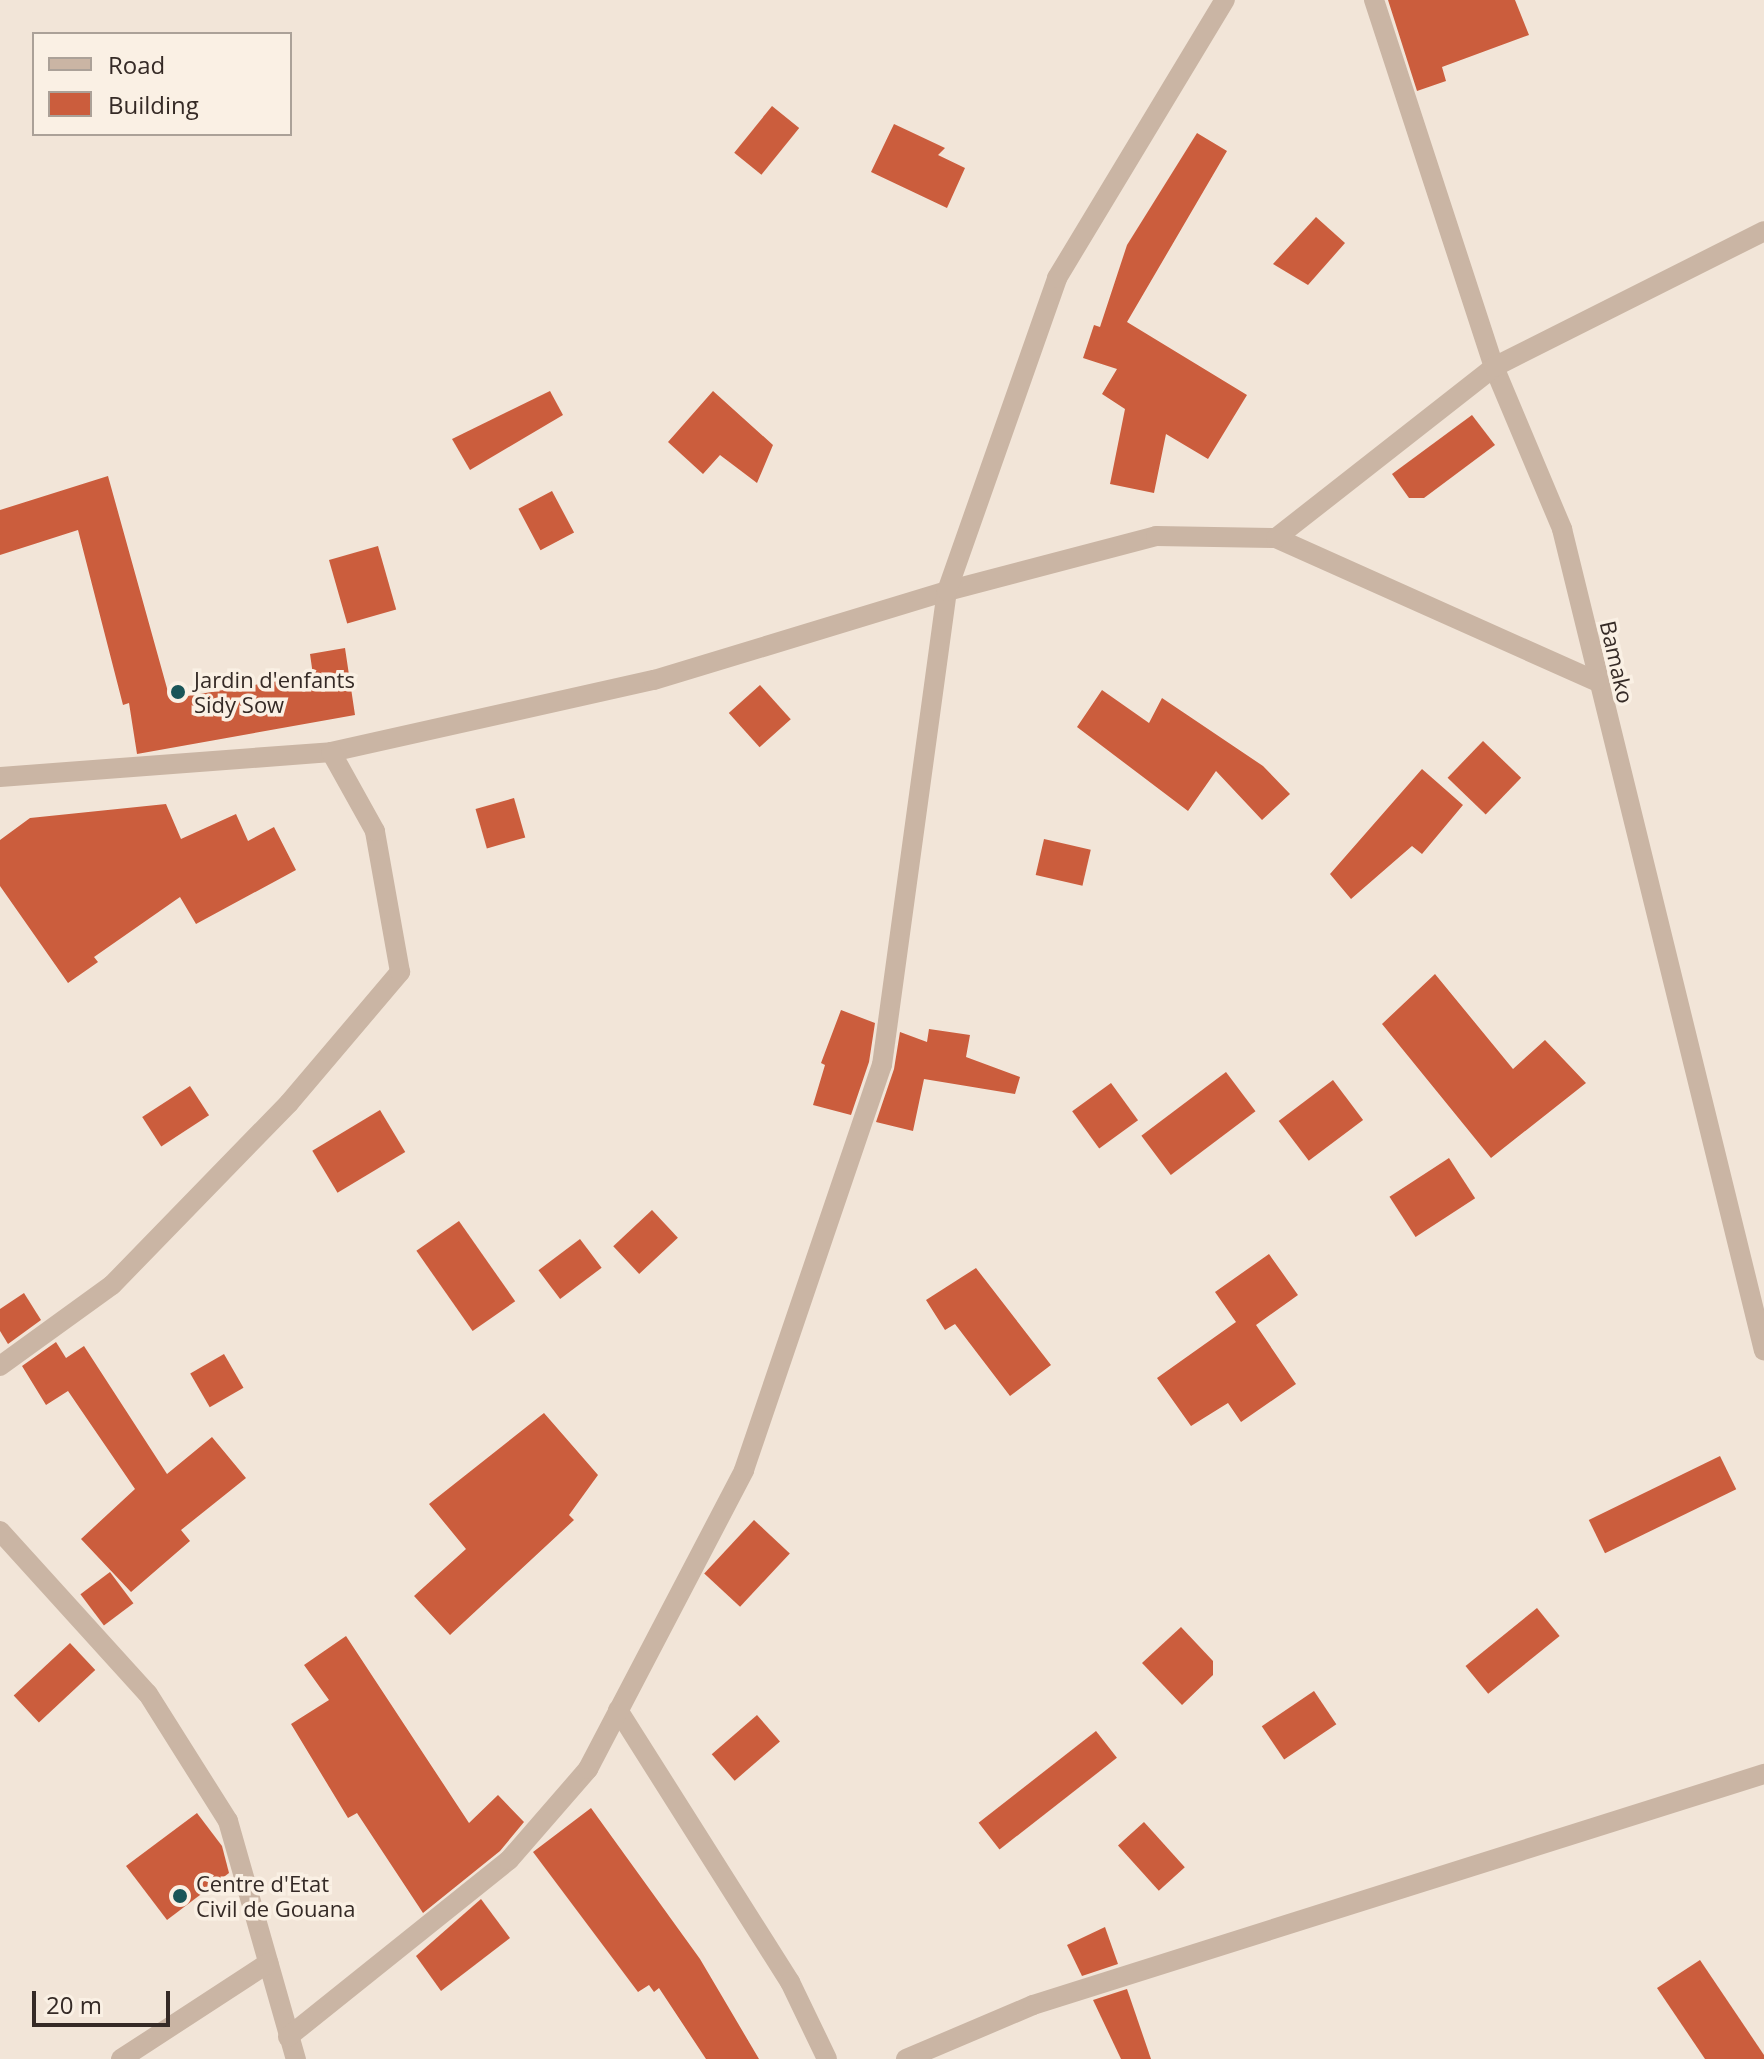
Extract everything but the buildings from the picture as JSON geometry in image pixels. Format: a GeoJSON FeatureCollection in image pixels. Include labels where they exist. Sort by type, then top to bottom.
{"type":"FeatureCollection","features":[{"type":"Feature","properties":{"kind":"street"},"geometry":{"type":"LineString","coordinates":[[288,2037],[509,1860],[588,1769],[744,1470],[882,1065],[947,591],[1057,278],[1225,0]]}},
{"type":"Feature","properties":{"kind":"street","name":"Bamako"},"geometry":{"type":"LineString","coordinates":[[1374,0],[1494,367],[1562,529],[1596,681],[1717,1145],[1764,1351]]}},
{"type":"Feature","properties":{"kind":"street"},"geometry":{"type":"LineString","coordinates":[[1276,538],[1494,367],[1764,231]]}},
{"type":"Feature","properties":{"kind":"street"},"geometry":{"type":"LineString","coordinates":[[0,777],[331,752],[654,680],[947,591],[1156,536],[1276,538],[1596,681]]}},
{"type":"Feature","properties":{"kind":"street"},"geometry":{"type":"LineString","coordinates":[[0,1366],[112,1285],[289,1103],[400,972],[375,831],[331,752]]}},
{"type":"Feature","properties":{"kind":"street"},"geometry":{"type":"LineString","coordinates":[[0,1531],[148,1694],[228,1821],[296,2059]]}},
{"type":"Feature","properties":{"kind":"street"},"geometry":{"type":"LineString","coordinates":[[618,1710],[790,1982],[827,2059]]}},
{"type":"Feature","properties":{"kind":"street"},"geometry":{"type":"LineString","coordinates":[[906,2059],[1033,2005],[1764,1774]]}},
{"type":"Feature","properties":{"kind":"street"},"geometry":{"type":"LineString","coordinates":[[121,2059],[268,1963]]}},
{"type":"Feature","properties":{"kind":"place","name":"Jardin d'enfants Sidy Sow"},"geometry":{"type":"Point","coordinates":[178,692]}},
{"type":"Feature","properties":{"kind":"place","name":"Centre d'Etat Civil de Gouana"},"geometry":{"type":"Point","coordinates":[180,1896]}}]}
